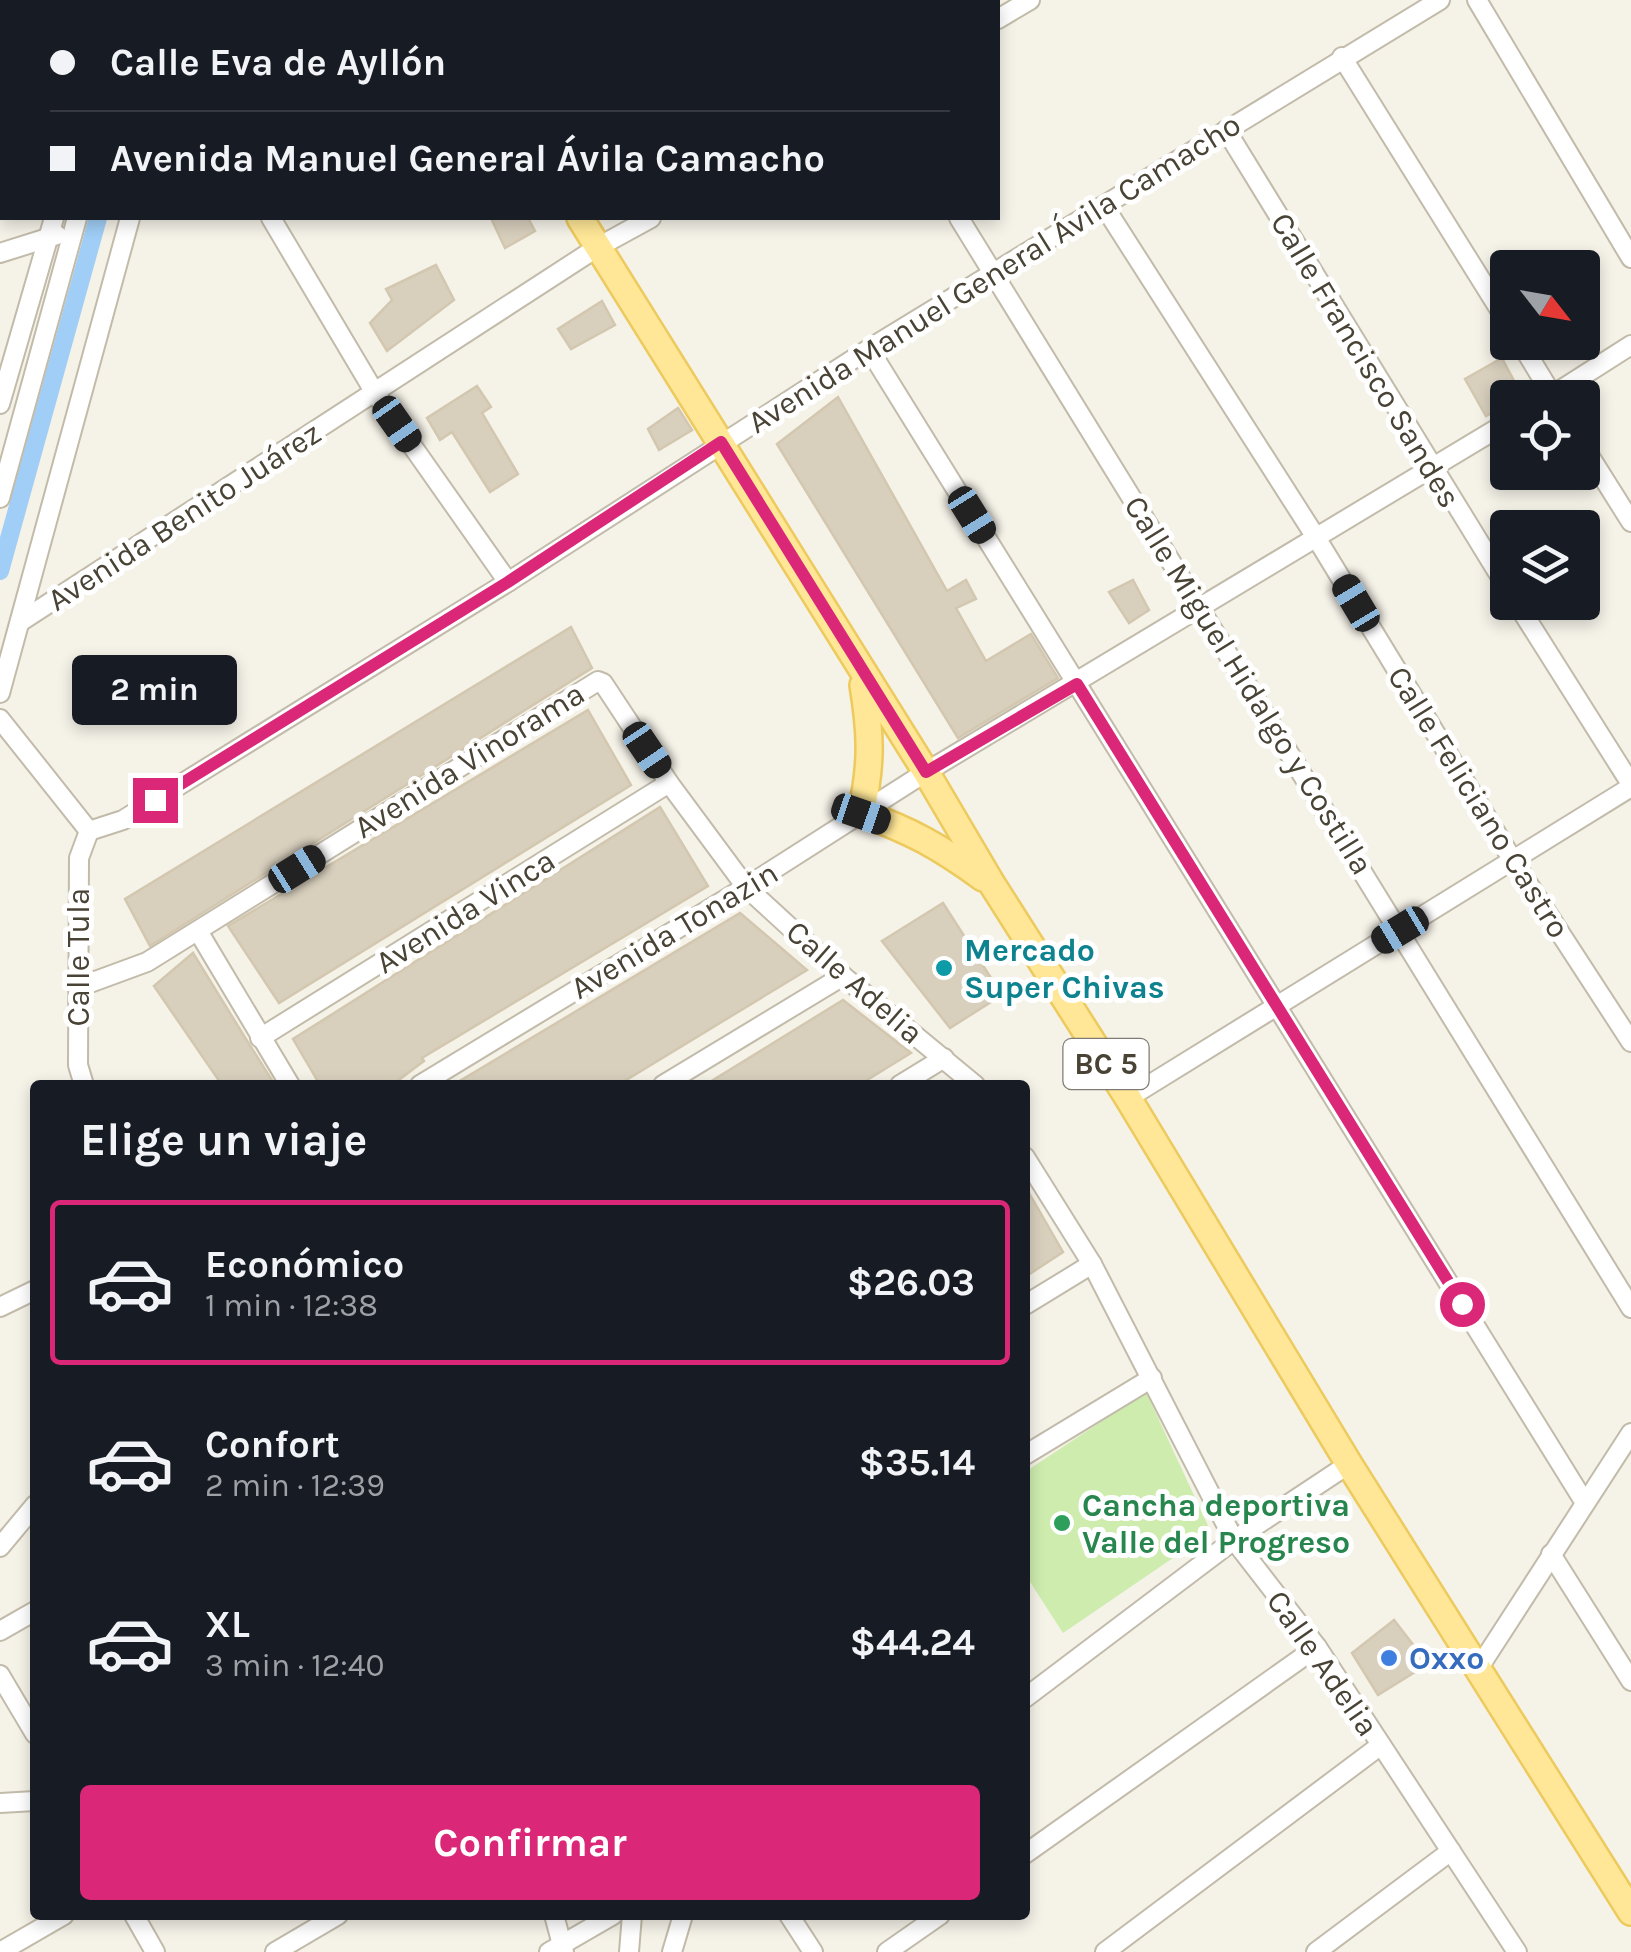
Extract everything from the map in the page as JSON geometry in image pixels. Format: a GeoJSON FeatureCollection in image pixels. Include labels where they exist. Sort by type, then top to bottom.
{"type":"FeatureCollection","features":[{"type":"Feature","properties":{"kind":"main road","name":"BC 5"},"geometry":{"type":"LineString","coordinates":[[581,220],[1128,1098],[1349,1464],[1631,1912]]}},
{"type":"Feature","properties":{"kind":"main road"},"geometry":{"type":"LineString","coordinates":[[861,673],[870,727],[871,772],[861,814],[908,830],[939,846],[992,884]]}},
{"type":"Feature","properties":{"kind":"street"},"geometry":{"type":"LineString","coordinates":[[1000,18],[1030,0]]}},
{"type":"Feature","properties":{"kind":"street","name":"Avenida Manuel General Ávila Camacho"},"geometry":{"type":"LineString","coordinates":[[89,831],[123,820],[508,582],[869,349],[1440,0]]}},
{"type":"Feature","properties":{"kind":"street"},"geometry":{"type":"LineString","coordinates":[[1478,0],[1631,258]]}},
{"type":"Feature","properties":{"kind":"street"},"geometry":{"type":"LineString","coordinates":[[1342,57],[1490,294]]}},
{"type":"Feature","properties":{"kind":"street","name":"Calle Francisco Sandes"},"geometry":{"type":"LineString","coordinates":[[1226,130],[1490,561]]}},
{"type":"Feature","properties":{"kind":"street","name":"Calle Feliciano Castro"},"geometry":{"type":"LineString","coordinates":[[1104,206],[1317,539],[1512,860],[1631,1042]]}},
{"type":"Feature","properties":{"kind":"street"},"geometry":{"type":"LineString","coordinates":[[0,404],[53,220]]}},
{"type":"Feature","properties":{"kind":"street"},"geometry":{"type":"LineString","coordinates":[[0,693],[129,220]]}},
{"type":"Feature","properties":{"kind":"street"},"geometry":{"type":"LineString","coordinates":[[272,220],[375,393],[508,582]]}},
{"type":"Feature","properties":{"kind":"street","name":"Avenida Benito Juárez"},"geometry":{"type":"LineString","coordinates":[[20,622],[598,248],[647,220]]}},
{"type":"Feature","properties":{"kind":"street","name":"Calle Miguel Hidalgo y Costilla"},"geometry":{"type":"LineString","coordinates":[[960,220],[1631,1308]]}},
{"type":"Feature","properties":{"kind":"street"},"geometry":{"type":"LineString","coordinates":[[0,254],[48,238],[76,223]]}},
{"type":"Feature","properties":{"kind":"street"},"geometry":{"type":"LineString","coordinates":[[0,498],[76,223]]}},
{"type":"Feature","properties":{"kind":"street"},"geometry":{"type":"LineString","coordinates":[[1578,380],[1631,345]]}},
{"type":"Feature","properties":{"kind":"street"},"geometry":{"type":"LineString","coordinates":[[869,349],[1584,1503]]}},
{"type":"Feature","properties":{"kind":"street","name":"Avenida Tonazin"},"geometry":{"type":"LineString","coordinates":[[428,1080],[746,887],[926,772],[1490,433]]}},
{"type":"Feature","properties":{"kind":"street"},"geometry":{"type":"LineString","coordinates":[[1600,473],[1631,522]]}},
{"type":"Feature","properties":{"kind":"street"},"geometry":{"type":"LineString","coordinates":[[1128,1098],[1631,785],[1527,620]]}},
{"type":"Feature","properties":{"kind":"street","name":"Calle Adelia"},"geometry":{"type":"LineString","coordinates":[[598,681],[746,887],[843,976],[969,1080]]}},
{"type":"Feature","properties":{"kind":"street","name":"Avenida Vinorama"},"geometry":{"type":"LineString","coordinates":[[78,987],[147,962],[198,932],[598,681]]}},
{"type":"Feature","properties":{"kind":"street"},"geometry":{"type":"LineString","coordinates":[[0,719],[89,831]]}},
{"type":"Feature","properties":{"kind":"street","name":"Avenida Vinca"},"geometry":{"type":"LineString","coordinates":[[260,1038],[670,783]]}},
{"type":"Feature","properties":{"kind":"street","name":"Calle Tula"},"geometry":{"type":"LineString","coordinates":[[82,1080],[78,1065],[78,858],[89,831]]}},
{"type":"Feature","properties":{"kind":"street"},"geometry":{"type":"LineString","coordinates":[[198,932],[287,1080]]}},
{"type":"Feature","properties":{"kind":"street"},"geometry":{"type":"LineString","coordinates":[[671,1080],[843,976]]}},
{"type":"Feature","properties":{"kind":"street"},"geometry":{"type":"LineString","coordinates":[[908,1080],[944,1058]]}},
{"type":"Feature","properties":{"kind":"street","name":"Calle Adelia"},"geometry":{"type":"LineString","coordinates":[[1030,1165],[1092,1264],[1234,1540],[1317,1647],[1517,1952]]}},
{"type":"Feature","properties":{"kind":"street"},"geometry":{"type":"LineString","coordinates":[[1030,1302],[1092,1264]]}},
{"type":"Feature","properties":{"kind":"street"},"geometry":{"type":"LineString","coordinates":[[0,1307],[30,1292]]}},
{"type":"Feature","properties":{"kind":"street"},"geometry":{"type":"LineString","coordinates":[[1030,1452],[1152,1378]]}},
{"type":"Feature","properties":{"kind":"street"},"geometry":{"type":"LineString","coordinates":[[1478,1669],[1631,1434]]}},
{"type":"Feature","properties":{"kind":"street"},"geometry":{"type":"LineString","coordinates":[[1030,1694],[1234,1540],[1349,1464]]}},
{"type":"Feature","properties":{"kind":"street"},"geometry":{"type":"LineString","coordinates":[[0,1547],[30,1511]]}},
{"type":"Feature","properties":{"kind":"street"},"geometry":{"type":"LineString","coordinates":[[1550,1554],[1631,1681]]}},
{"type":"Feature","properties":{"kind":"street"},"geometry":{"type":"LineString","coordinates":[[0,1631],[30,1614]]}},
{"type":"Feature","properties":{"kind":"street"},"geometry":{"type":"LineString","coordinates":[[1030,1850],[1317,1647]]}},
{"type":"Feature","properties":{"kind":"street"},"geometry":{"type":"LineString","coordinates":[[0,1675],[30,1726]]}},
{"type":"Feature","properties":{"kind":"street"},"geometry":{"type":"LineString","coordinates":[[1105,1952],[1382,1745]]}},
{"type":"Feature","properties":{"kind":"street"},"geometry":{"type":"LineString","coordinates":[[0,1803],[30,1801]]}},
{"type":"Feature","properties":{"kind":"street"},"geometry":{"type":"LineString","coordinates":[[1316,1952],[1451,1851]]}},
{"type":"Feature","properties":{"kind":"street"},"geometry":{"type":"LineString","coordinates":[[0,1952],[55,1920]]}},
{"type":"Feature","properties":{"kind":"street"},"geometry":{"type":"LineString","coordinates":[[137,1920],[155,1952]]}},
{"type":"Feature","properties":{"kind":"street"},"geometry":{"type":"LineString","coordinates":[[275,1952],[329,1920]]}},
{"type":"Feature","properties":{"kind":"street"},"geometry":{"type":"LineString","coordinates":[[555,1920],[558,1950],[605,1920]]}},
{"type":"Feature","properties":{"kind":"street"},"geometry":{"type":"LineString","coordinates":[[629,1952],[632,1920]]}},
{"type":"Feature","properties":{"kind":"street"},"geometry":{"type":"LineString","coordinates":[[677,1949],[682,1920]]}},
{"type":"Feature","properties":{"kind":"street"},"geometry":{"type":"LineString","coordinates":[[792,1920],[813,1952]]}},
{"type":"Feature","properties":{"kind":"street"},"geometry":{"type":"LineString","coordinates":[[888,1952],[933,1920]]}},
{"type":"Feature","properties":{"kind":"green space"},"geometry":{"type":"Polygon","coordinates":[[[1146,1392],[1211,1532],[1063,1633],[1030,1582],[1030,1469],[1146,1392]]]}},
{"type":"Feature","properties":{"kind":"building"},"geometry":{"type":"Polygon","coordinates":[[[492,220],[529,220],[535,231],[505,248],[492,220]]]}},
{"type":"Feature","properties":{"kind":"building"},"geometry":{"type":"Polygon","coordinates":[[[436,265],[454,300],[387,351],[370,323],[392,300],[386,289],[436,265]]]}},
{"type":"Feature","properties":{"kind":"building"},"geometry":{"type":"Polygon","coordinates":[[[602,301],[615,325],[571,349],[558,329],[602,301]]]}},
{"type":"Feature","properties":{"kind":"building"},"geometry":{"type":"Polygon","coordinates":[[[1503,360],[1514,380],[1490,380],[1490,414],[1486,416],[1465,379],[1503,360]]]}},
{"type":"Feature","properties":{"kind":"building"},"geometry":{"type":"Polygon","coordinates":[[[477,386],[491,407],[482,413],[518,474],[490,492],[452,432],[440,440],[427,418],[477,386]]]}},
{"type":"Feature","properties":{"kind":"building"},"geometry":{"type":"Polygon","coordinates":[[[838,397],[947,591],[966,580],[976,599],[956,608],[986,661],[1031,634],[1058,678],[958,738],[777,444],[838,397]]]}},
{"type":"Feature","properties":{"kind":"building"},"geometry":{"type":"Polygon","coordinates":[[[678,408],[692,430],[659,450],[648,429],[678,408]]]}},
{"type":"Feature","properties":{"kind":"building"},"geometry":{"type":"Polygon","coordinates":[[[1133,580],[1149,610],[1129,623],[1109,592],[1133,580]]]}},
{"type":"Feature","properties":{"kind":"building"},"geometry":{"type":"Polygon","coordinates":[[[571,627],[592,668],[150,946],[125,899],[571,627]]]}},
{"type":"Feature","properties":{"kind":"building"},"geometry":{"type":"Polygon","coordinates":[[[588,710],[631,785],[279,1003],[228,926],[588,710]]]}},
{"type":"Feature","properties":{"kind":"building"},"geometry":{"type":"Polygon","coordinates":[[[660,807],[708,886],[422,1058],[424,1061],[399,1080],[317,1080],[293,1039],[660,807]]]}},
{"type":"Feature","properties":{"kind":"building","name":"Mercado Super Chivas"},"geometry":{"type":"Polygon","coordinates":[[[943,903],[1002,995],[950,1028],[882,941],[943,903]]]}},
{"type":"Feature","properties":{"kind":"building"},"geometry":{"type":"Polygon","coordinates":[[[740,913],[807,970],[626,1080],[461,1080],[740,913]]]}},
{"type":"Feature","properties":{"kind":"building"},"geometry":{"type":"Polygon","coordinates":[[[193,953],[272,1080],[219,1080],[154,986],[193,953]]]}},
{"type":"Feature","properties":{"kind":"building"},"geometry":{"type":"Polygon","coordinates":[[[843,1000],[911,1053],[867,1080],[713,1080],[843,1000]]]}},
{"type":"Feature","properties":{"kind":"building"},"geometry":{"type":"Polygon","coordinates":[[[1030,1195],[1063,1252],[1030,1274],[1030,1195]]]}},
{"type":"Feature","properties":{"kind":"building","name":"Oxxo"},"geometry":{"type":"Polygon","coordinates":[[[1394,1620],[1428,1664],[1378,1695],[1352,1653],[1394,1620]]]}},
{"type":"Feature","properties":{"kind":"waterway"},"geometry":{"type":"LineString","coordinates":[[0,571],[97,220]]}},
{"type":"Feature","properties":{"kind":"place","name":"Mercado Super Chivas"},"geometry":{"type":"Point","coordinates":[944,968]}},
{"type":"Feature","properties":{"kind":"place","name":"Cancha deportiva Valle del Progreso"},"geometry":{"type":"Point","coordinates":[1062,1523]}},
{"type":"Feature","properties":{"kind":"place","name":"Oxxo"},"geometry":{"type":"Point","coordinates":[1389,1658]}},
{"type":"Feature","properties":{"kind":"route"},"geometry":{"type":"LineString","coordinates":[[155,800],[508,582],[721,442],[926,772],[1077,684],[1462,1304]]}}]}
